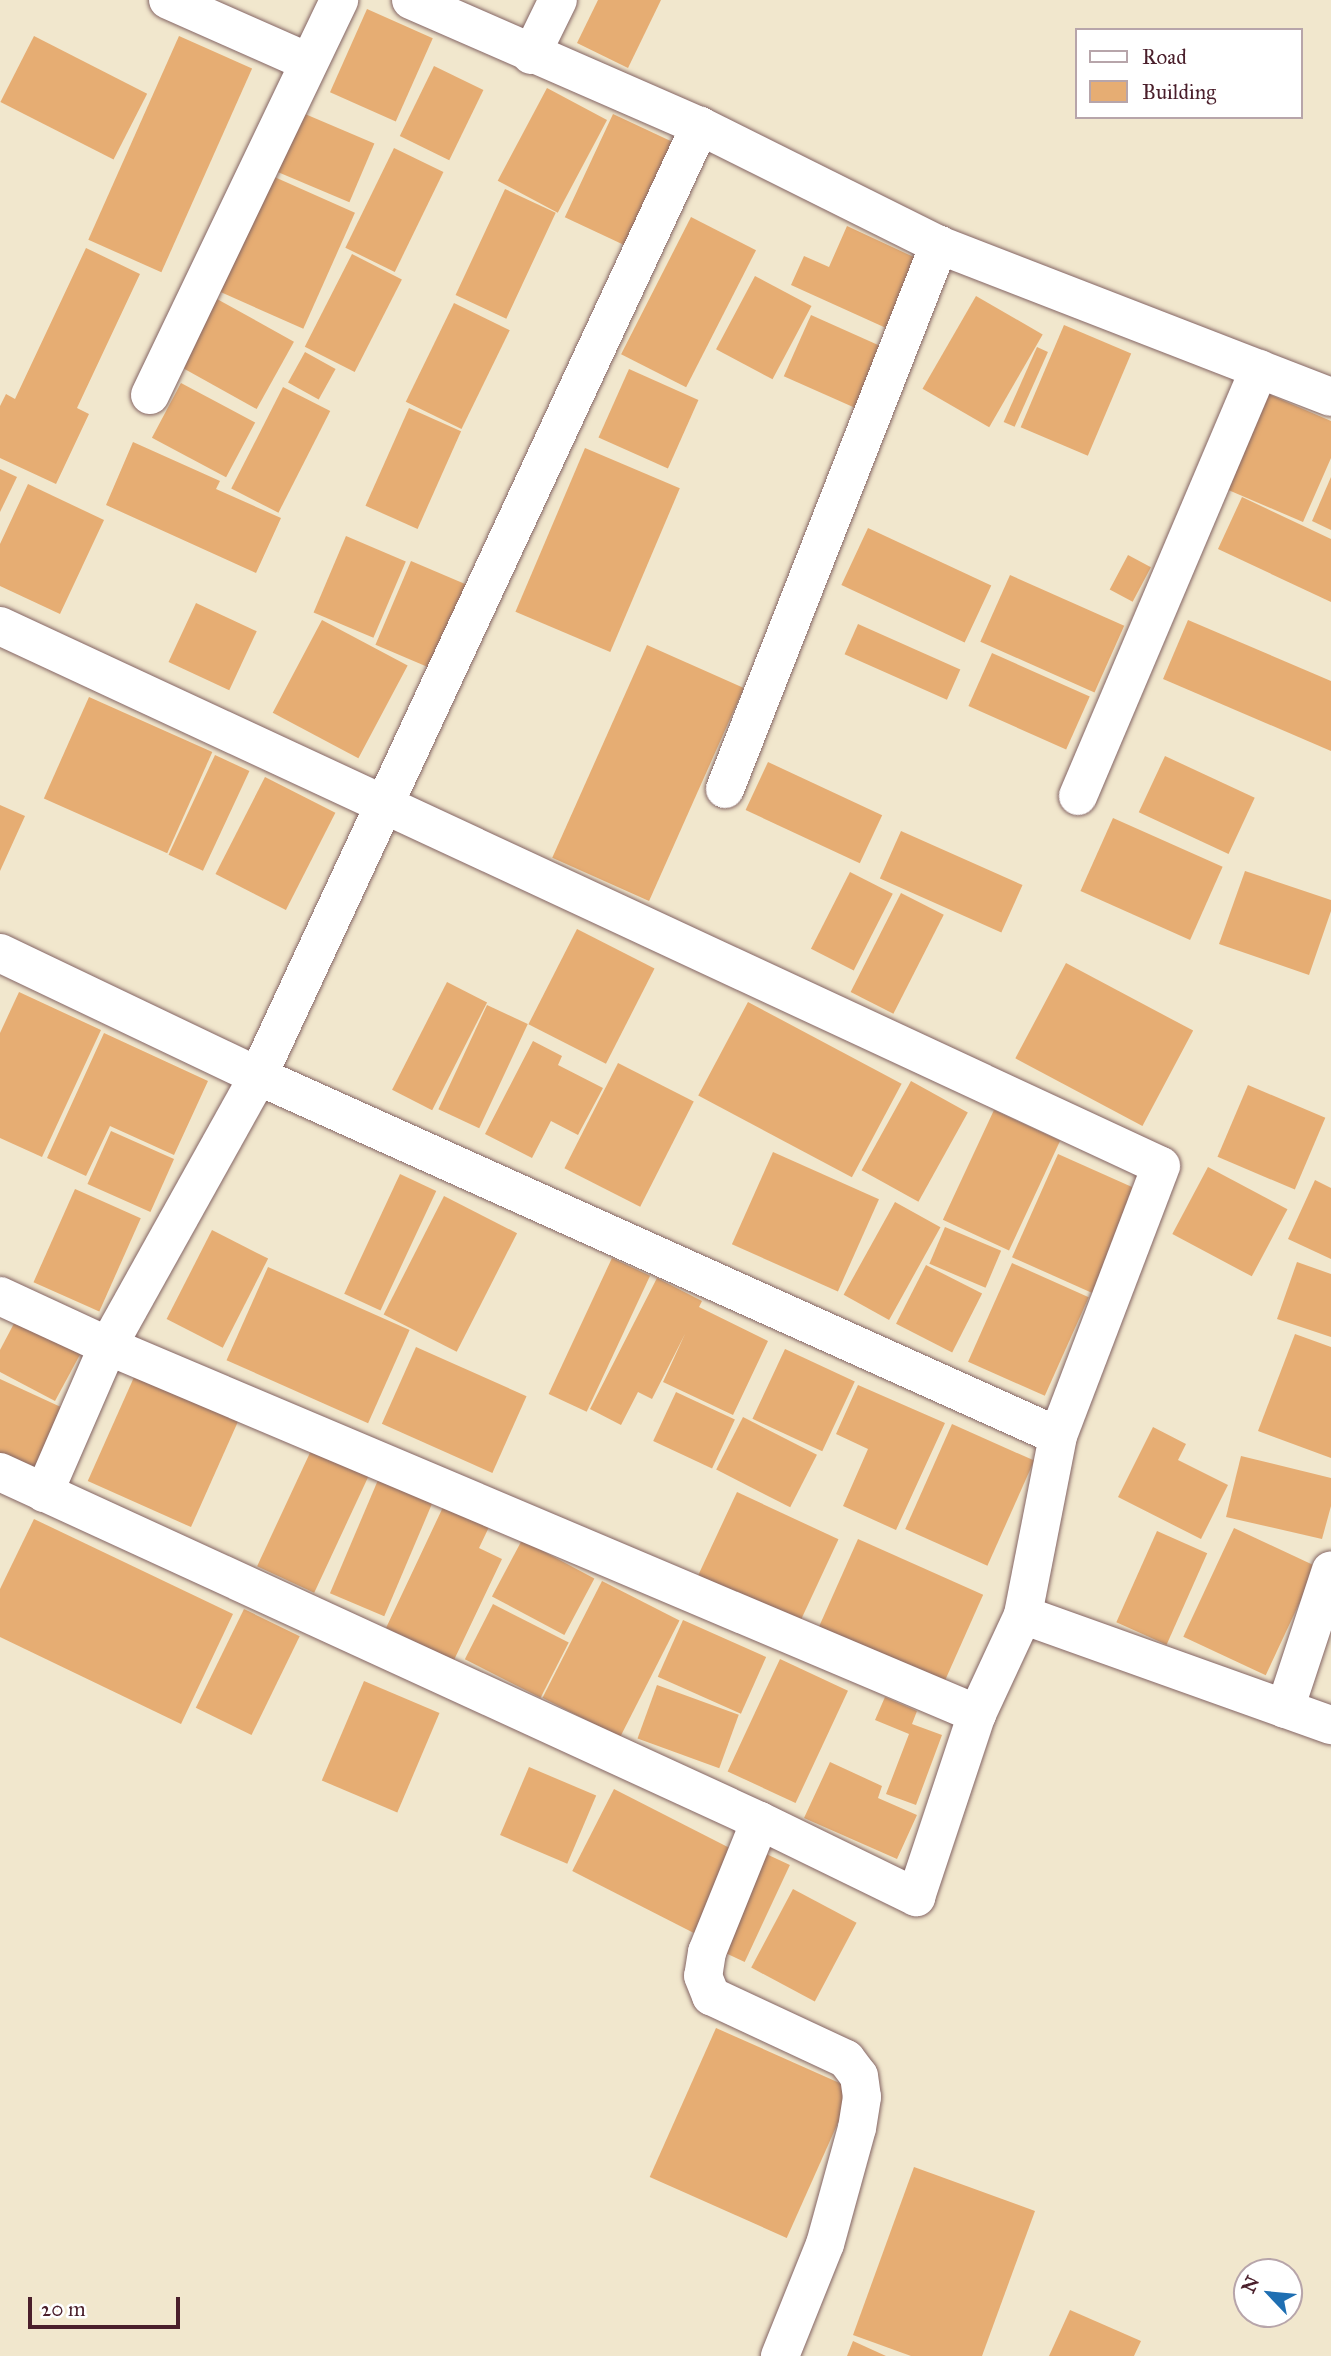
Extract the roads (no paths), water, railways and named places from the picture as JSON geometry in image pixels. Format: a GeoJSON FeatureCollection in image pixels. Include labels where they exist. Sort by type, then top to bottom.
{"type":"FeatureCollection","features":[{"type":"Feature","properties":{"kind":"street"},"geometry":{"type":"LineString","coordinates":[[167,0],[309,62]]}},
{"type":"Feature","properties":{"kind":"street"},"geometry":{"type":"LineString","coordinates":[[150,396],[339,0]]}},
{"type":"Feature","properties":{"kind":"street"},"geometry":{"type":"LineString","coordinates":[[411,0],[531,55],[700,126],[939,245],[1331,397]]}},
{"type":"Feature","properties":{"kind":"street"},"geometry":{"type":"LineString","coordinates":[[531,55],[558,0]]}},
{"type":"Feature","properties":{"kind":"street"},"geometry":{"type":"LineString","coordinates":[[44,1493],[108,1346],[258,1076],[386,806],[700,126]]}},
{"type":"Feature","properties":{"kind":"street"},"geometry":{"type":"LineString","coordinates":[[725,789],[939,245]]}},
{"type":"Feature","properties":{"kind":"street"},"geometry":{"type":"LineString","coordinates":[[1078,796],[1259,369]]}},
{"type":"Feature","properties":{"kind":"street"},"geometry":{"type":"LineString","coordinates":[[0,626],[1161,1166],[1058,1436],[1023,1615],[977,1714],[916,1897],[760,1821],[0,1472]]}},
{"type":"Feature","properties":{"kind":"street"},"geometry":{"type":"LineString","coordinates":[[0,953],[258,1076],[1058,1436]]}},
{"type":"Feature","properties":{"kind":"street"},"geometry":{"type":"LineString","coordinates":[[0,1296],[108,1346],[977,1714]]}},
{"type":"Feature","properties":{"kind":"street"},"geometry":{"type":"LineString","coordinates":[[1285,1709],[1331,1570]]}},
{"type":"Feature","properties":{"kind":"street"},"geometry":{"type":"LineString","coordinates":[[1023,1615],[1331,1725]]}},
{"type":"Feature","properties":{"kind":"street"},"geometry":{"type":"LineString","coordinates":[[760,1821],[708,1952],[703,1976],[711,1996],[846,2059],[859,2076],[862,2097],[857,2128],[825,2244],[780,2356]]}}]}
